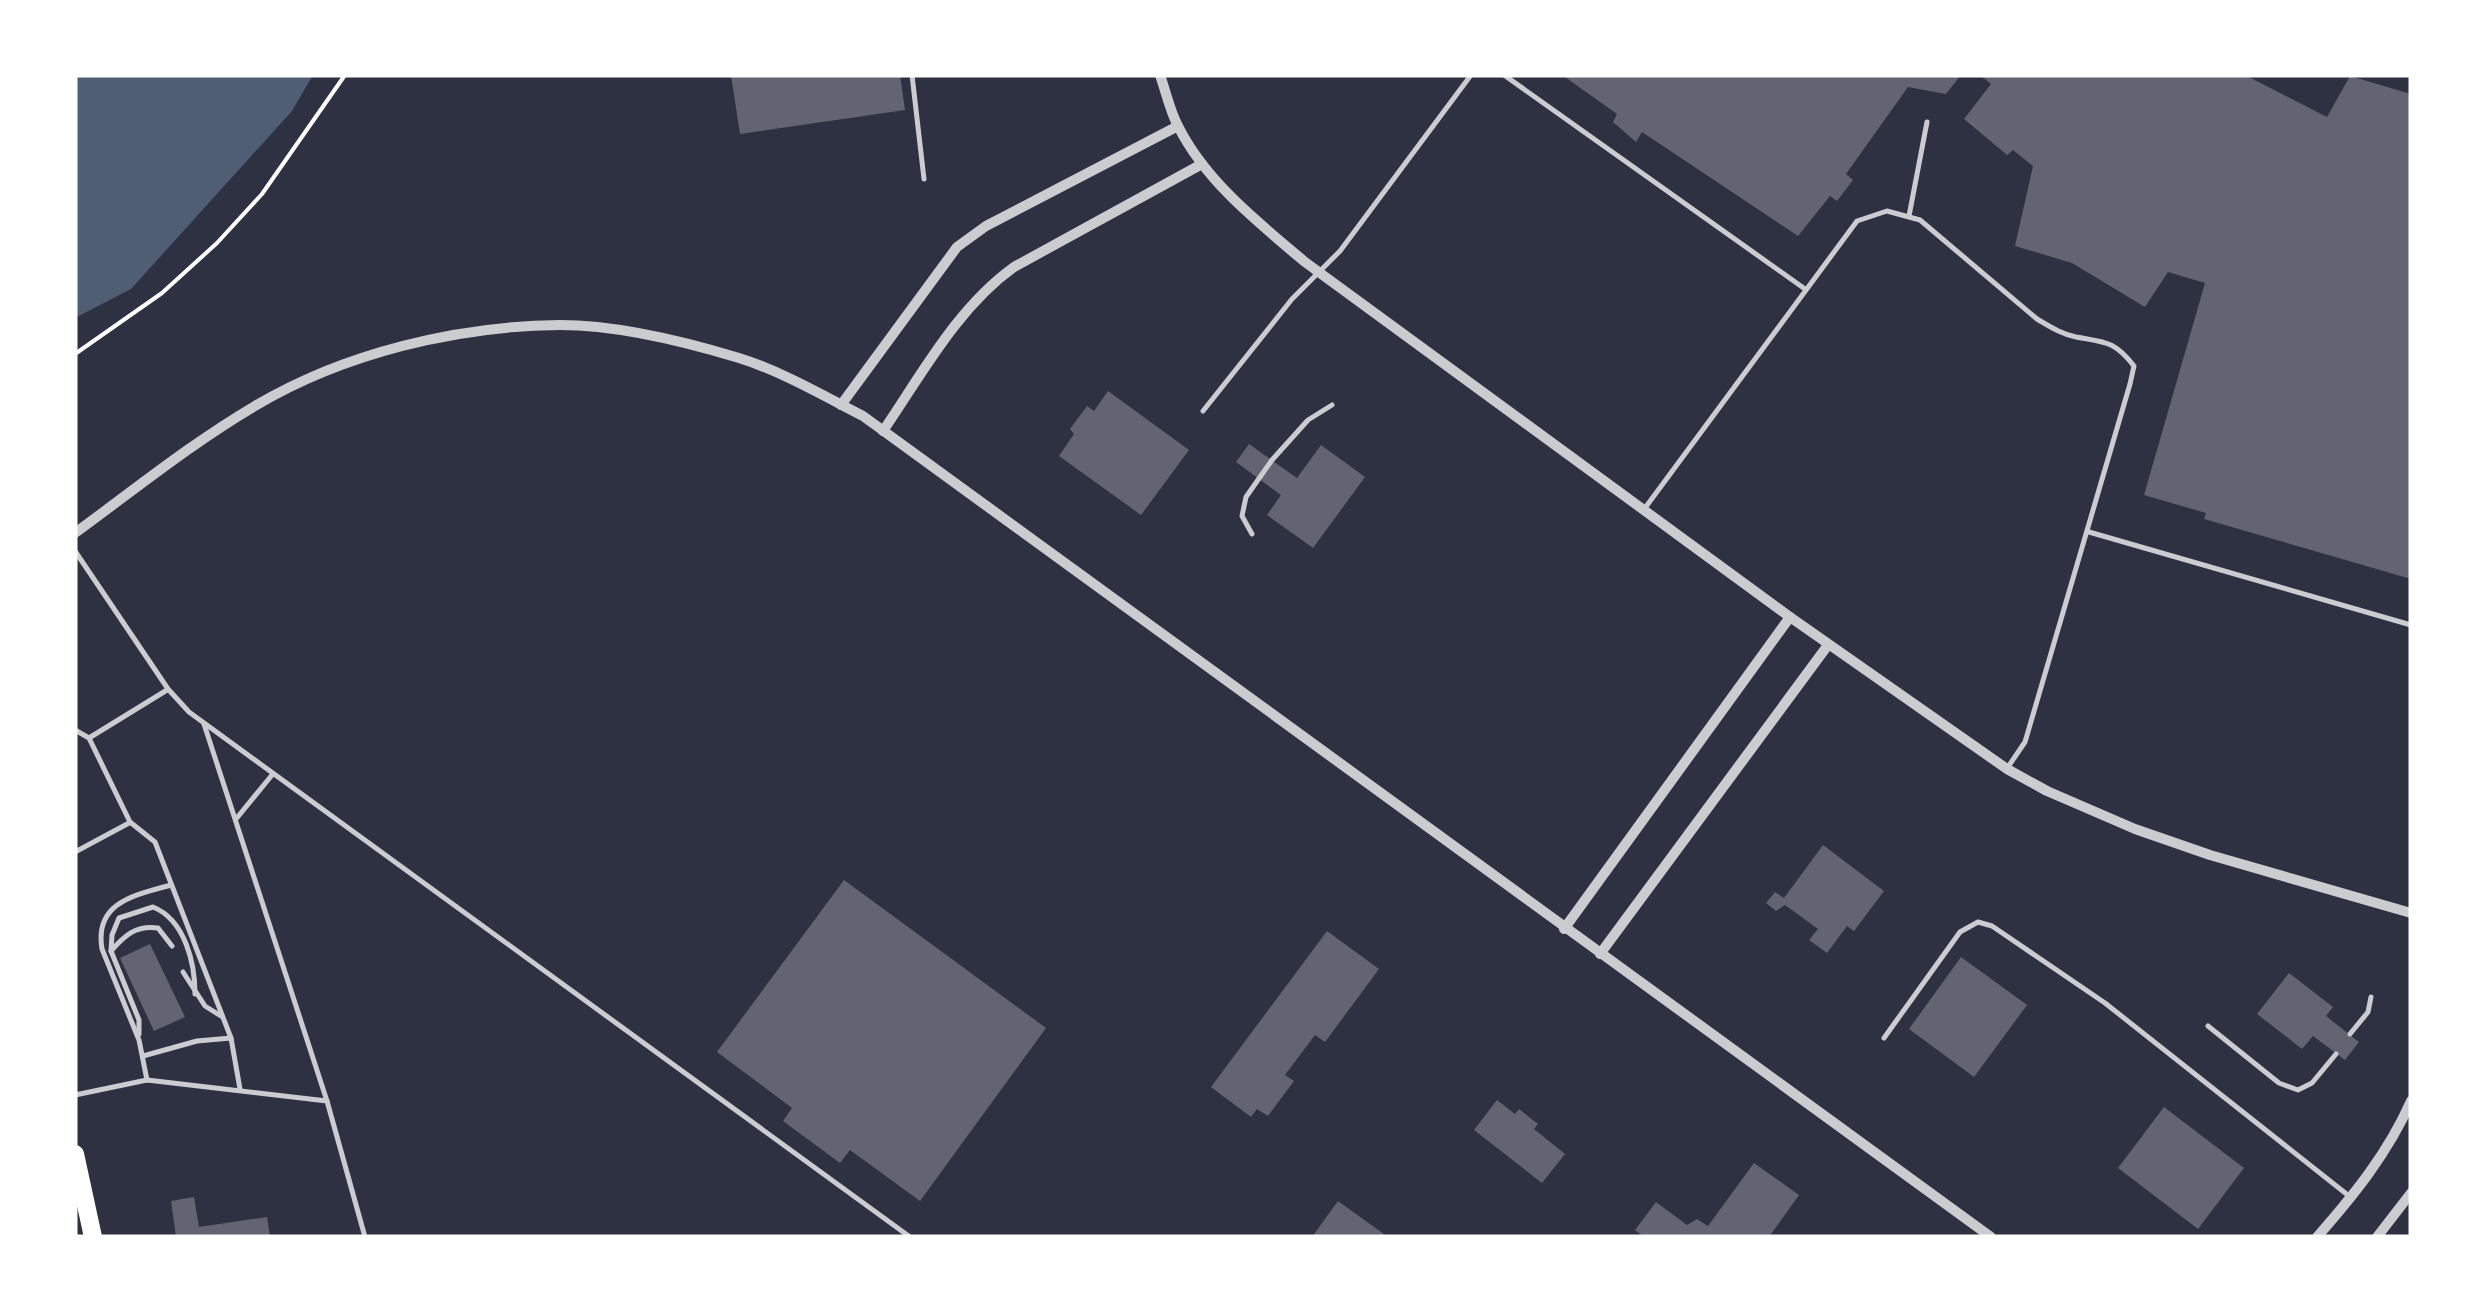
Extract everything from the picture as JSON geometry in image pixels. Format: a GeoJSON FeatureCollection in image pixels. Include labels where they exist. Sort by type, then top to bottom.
{"type":"FeatureCollection","features":[{"type":"Feature","properties":{"kind":"main road"},"geometry":{"type":"LineString","coordinates":[[75,1154],[92,1237]]}},
{"type":"Feature","properties":{"kind":"street"},"geometry":{"type":"LineString","coordinates":[[1160,75],[1178,126],[1202,164],[1248,213],[1319,272],[1790,618],[2006,769],[2135,829],[2210,855],[2411,913]]}},
{"type":"Feature","properties":{"kind":"street"},"geometry":{"type":"LineString","coordinates":[[841,405],[957,247],[986,226],[1178,126]]}},
{"type":"Feature","properties":{"kind":"street"},"geometry":{"type":"LineString","coordinates":[[883,431],[973,302],[992,282],[1202,164]]}},
{"type":"Feature","properties":{"kind":"street"},"geometry":{"type":"LineString","coordinates":[[75,534],[195,445],[257,405],[325,372],[390,349],[482,332],[562,325],[643,334],[742,359],[841,405],[883,431],[1991,1237]]}},
{"type":"Feature","properties":{"kind":"street"},"geometry":{"type":"LineString","coordinates":[[1564,928],[1790,618]]}},
{"type":"Feature","properties":{"kind":"street"},"geometry":{"type":"LineString","coordinates":[[1600,954],[1828,645]]}},
{"type":"Feature","properties":{"kind":"street"},"geometry":{"type":"LineString","coordinates":[[2317,1237],[2386,1150],[2411,1100]]}},
{"type":"Feature","properties":{"kind":"street"},"geometry":{"type":"LineString","coordinates":[[2377,1237],[2411,1193]]}},
{"type":"Feature","properties":{"kind":"lane"},"geometry":{"type":"LineString","coordinates":[[912,75],[924,179]]}},
{"type":"Feature","properties":{"kind":"lane"},"geometry":{"type":"LineString","coordinates":[[1204,412],[1292,299],[1340,251],[1472,75]]}},
{"type":"Feature","properties":{"kind":"lane"},"geometry":{"type":"LineString","coordinates":[[1504,75],[1805,289]]}},
{"type":"Feature","properties":{"kind":"lane"},"geometry":{"type":"LineString","coordinates":[[1909,216],[1927,122]]}},
{"type":"Feature","properties":{"kind":"lane"},"geometry":{"type":"LineString","coordinates":[[1643,510],[1857,221],[1887,212],[1909,216],[1933,229],[2057,331],[2112,344],[2134,366],[2025,742],[2006,769]]}},
{"type":"Feature","properties":{"kind":"lane"},"geometry":{"type":"LineString","coordinates":[[1252,534],[1242,516],[1246,497],[1308,420],[1332,405]]}},
{"type":"Feature","properties":{"kind":"lane"},"geometry":{"type":"LineString","coordinates":[[2088,532],[2411,625]]}},
{"type":"Feature","properties":{"kind":"lane"},"geometry":{"type":"LineString","coordinates":[[75,551],[168,689],[204,724],[910,1237]]}},
{"type":"Feature","properties":{"kind":"lane"},"geometry":{"type":"LineString","coordinates":[[89,738],[168,689]]}},
{"type":"Feature","properties":{"kind":"lane"},"geometry":{"type":"LineString","coordinates":[[204,724],[327,1101],[365,1237]]}},
{"type":"Feature","properties":{"kind":"lane"},"geometry":{"type":"LineString","coordinates":[[75,730],[89,738],[130,822],[155,842],[231,1038],[240,1089]]}},
{"type":"Feature","properties":{"kind":"lane"},"geometry":{"type":"LineString","coordinates":[[236,819],[272,774]]}},
{"type":"Feature","properties":{"kind":"lane"},"geometry":{"type":"LineString","coordinates":[[75,852],[130,822]]}},
{"type":"Feature","properties":{"kind":"lane"},"geometry":{"type":"LineString","coordinates":[[147,1080],[139,1040],[99,934],[115,906],[135,895],[171,885]]}},
{"type":"Feature","properties":{"kind":"lane"},"geometry":{"type":"LineString","coordinates":[[139,1040],[139,1020],[111,952],[119,918],[153,907],[166,912],[195,967],[195,994]]}},
{"type":"Feature","properties":{"kind":"lane"},"geometry":{"type":"LineString","coordinates":[[1884,1038],[1960,932],[1978,922],[1992,926],[2106,1003],[2351,1198]]}},
{"type":"Feature","properties":{"kind":"lane"},"geometry":{"type":"LineString","coordinates":[[111,952],[124,937],[142,926],[158,928],[172,946]]}},
{"type":"Feature","properties":{"kind":"lane"},"geometry":{"type":"LineString","coordinates":[[183,972],[205,1006],[223,1018]]}},
{"type":"Feature","properties":{"kind":"lane"},"geometry":{"type":"LineString","coordinates":[[2350,1034],[2368,1012],[2371,996]]}},
{"type":"Feature","properties":{"kind":"lane"},"geometry":{"type":"LineString","coordinates":[[2208,1026],[2279,1083],[2298,1090],[2312,1082],[2336,1054]]}},
{"type":"Feature","properties":{"kind":"lane"},"geometry":{"type":"LineString","coordinates":[[143,1056],[197,1041],[231,1038]]}},
{"type":"Feature","properties":{"kind":"lane"},"geometry":{"type":"LineString","coordinates":[[75,1095],[147,1080],[327,1101]]}},
{"type":"Feature","properties":{"kind":"path"},"geometry":{"type":"LineString","coordinates":[[75,354],[162,293],[218,243],[262,194],[345,75]]}},
{"type":"Feature","properties":{"kind":"water"},"geometry":{"type":"Polygon","coordinates":[[[75,75],[313,75],[292,111],[131,289],[75,318],[75,75]]]}},
{"type":"Feature","properties":{"kind":"building"},"geometry":{"type":"Polygon","coordinates":[[[731,75],[900,75],[905,110],[740,134],[731,75]]]}},
{"type":"Feature","properties":{"kind":"building"},"geometry":{"type":"Polygon","coordinates":[[[1562,75],[1961,75],[1946,94],[1908,87],[1846,174],[1853,180],[1837,201],[1830,196],[1798,236],[1642,132],[1636,142],[1613,122],[1617,114],[1562,75]]]}},
{"type":"Feature","properties":{"kind":"building"},"geometry":{"type":"Polygon","coordinates":[[[1980,75],[2245,75],[2327,117],[2350,76],[2411,94],[2411,579],[2204,519],[2206,513],[2144,495],[2205,283],[2168,272],[2145,307],[2072,263],[2015,246],[2033,166],[2013,150],[2007,155],[1964,119],[1991,84],[1980,75]]]}},
{"type":"Feature","properties":{"kind":"building"},"geometry":{"type":"Polygon","coordinates":[[[1108,391],[1189,450],[1141,515],[1059,456],[1074,434],[1070,429],[1087,406],[1094,411],[1108,391]]]}},
{"type":"Feature","properties":{"kind":"building"},"geometry":{"type":"Polygon","coordinates":[[[1249,444],[1297,478],[1321,445],[1365,477],[1313,548],[1267,515],[1281,495],[1236,462],[1249,444]]]}},
{"type":"Feature","properties":{"kind":"building"},"geometry":{"type":"Polygon","coordinates":[[[1823,845],[1884,891],[1854,931],[1847,926],[1827,953],[1809,940],[1818,929],[1785,905],[1776,911],[1766,903],[1775,892],[1784,898],[1823,845]]]}},
{"type":"Feature","properties":{"kind":"building"},"geometry":{"type":"Polygon","coordinates":[[[844,880],[1046,1028],[920,1201],[850,1150],[840,1163],[783,1121],[792,1108],[717,1052],[844,880]]]}},
{"type":"Feature","properties":{"kind":"building"},"geometry":{"type":"Polygon","coordinates":[[[1327,931],[1379,969],[1325,1042],[1315,1035],[1285,1075],[1294,1081],[1268,1116],[1257,1109],[1251,1117],[1211,1087],[1327,931]]]}},
{"type":"Feature","properties":{"kind":"building"},"geometry":{"type":"Polygon","coordinates":[[[150,944],[185,1017],[154,1031],[120,958],[150,944]]]}},
{"type":"Feature","properties":{"kind":"building"},"geometry":{"type":"Polygon","coordinates":[[[1961,957],[2027,1005],[1974,1077],[1909,1029],[1961,957]]]}},
{"type":"Feature","properties":{"kind":"building"},"geometry":{"type":"Polygon","coordinates":[[[2289,973],[2333,1007],[2326,1016],[2359,1042],[2345,1060],[2313,1036],[2302,1049],[2257,1014],[2289,973]]]}},
{"type":"Feature","properties":{"kind":"building"},"geometry":{"type":"Polygon","coordinates":[[[1497,1100],[1515,1114],[1519,1109],[1538,1124],[1534,1129],[1565,1154],[1542,1183],[1474,1130],[1497,1100]]]}},
{"type":"Feature","properties":{"kind":"building"},"geometry":{"type":"Polygon","coordinates":[[[2164,1107],[2244,1168],[2198,1229],[2118,1168],[2164,1107]]]}},
{"type":"Feature","properties":{"kind":"building"},"geometry":{"type":"Polygon","coordinates":[[[1754,1163],[1799,1195],[1769,1237],[1644,1237],[1635,1230],[1656,1202],[1687,1225],[1697,1219],[1708,1226],[1754,1163]]]}},
{"type":"Feature","properties":{"kind":"building"},"geometry":{"type":"Polygon","coordinates":[[[194,1197],[199,1227],[267,1217],[270,1237],[176,1237],[171,1201],[194,1197]]]}},
{"type":"Feature","properties":{"kind":"building"},"geometry":{"type":"Polygon","coordinates":[[[1338,1201],[1388,1237],[1312,1237],[1338,1201]]]}}]}
